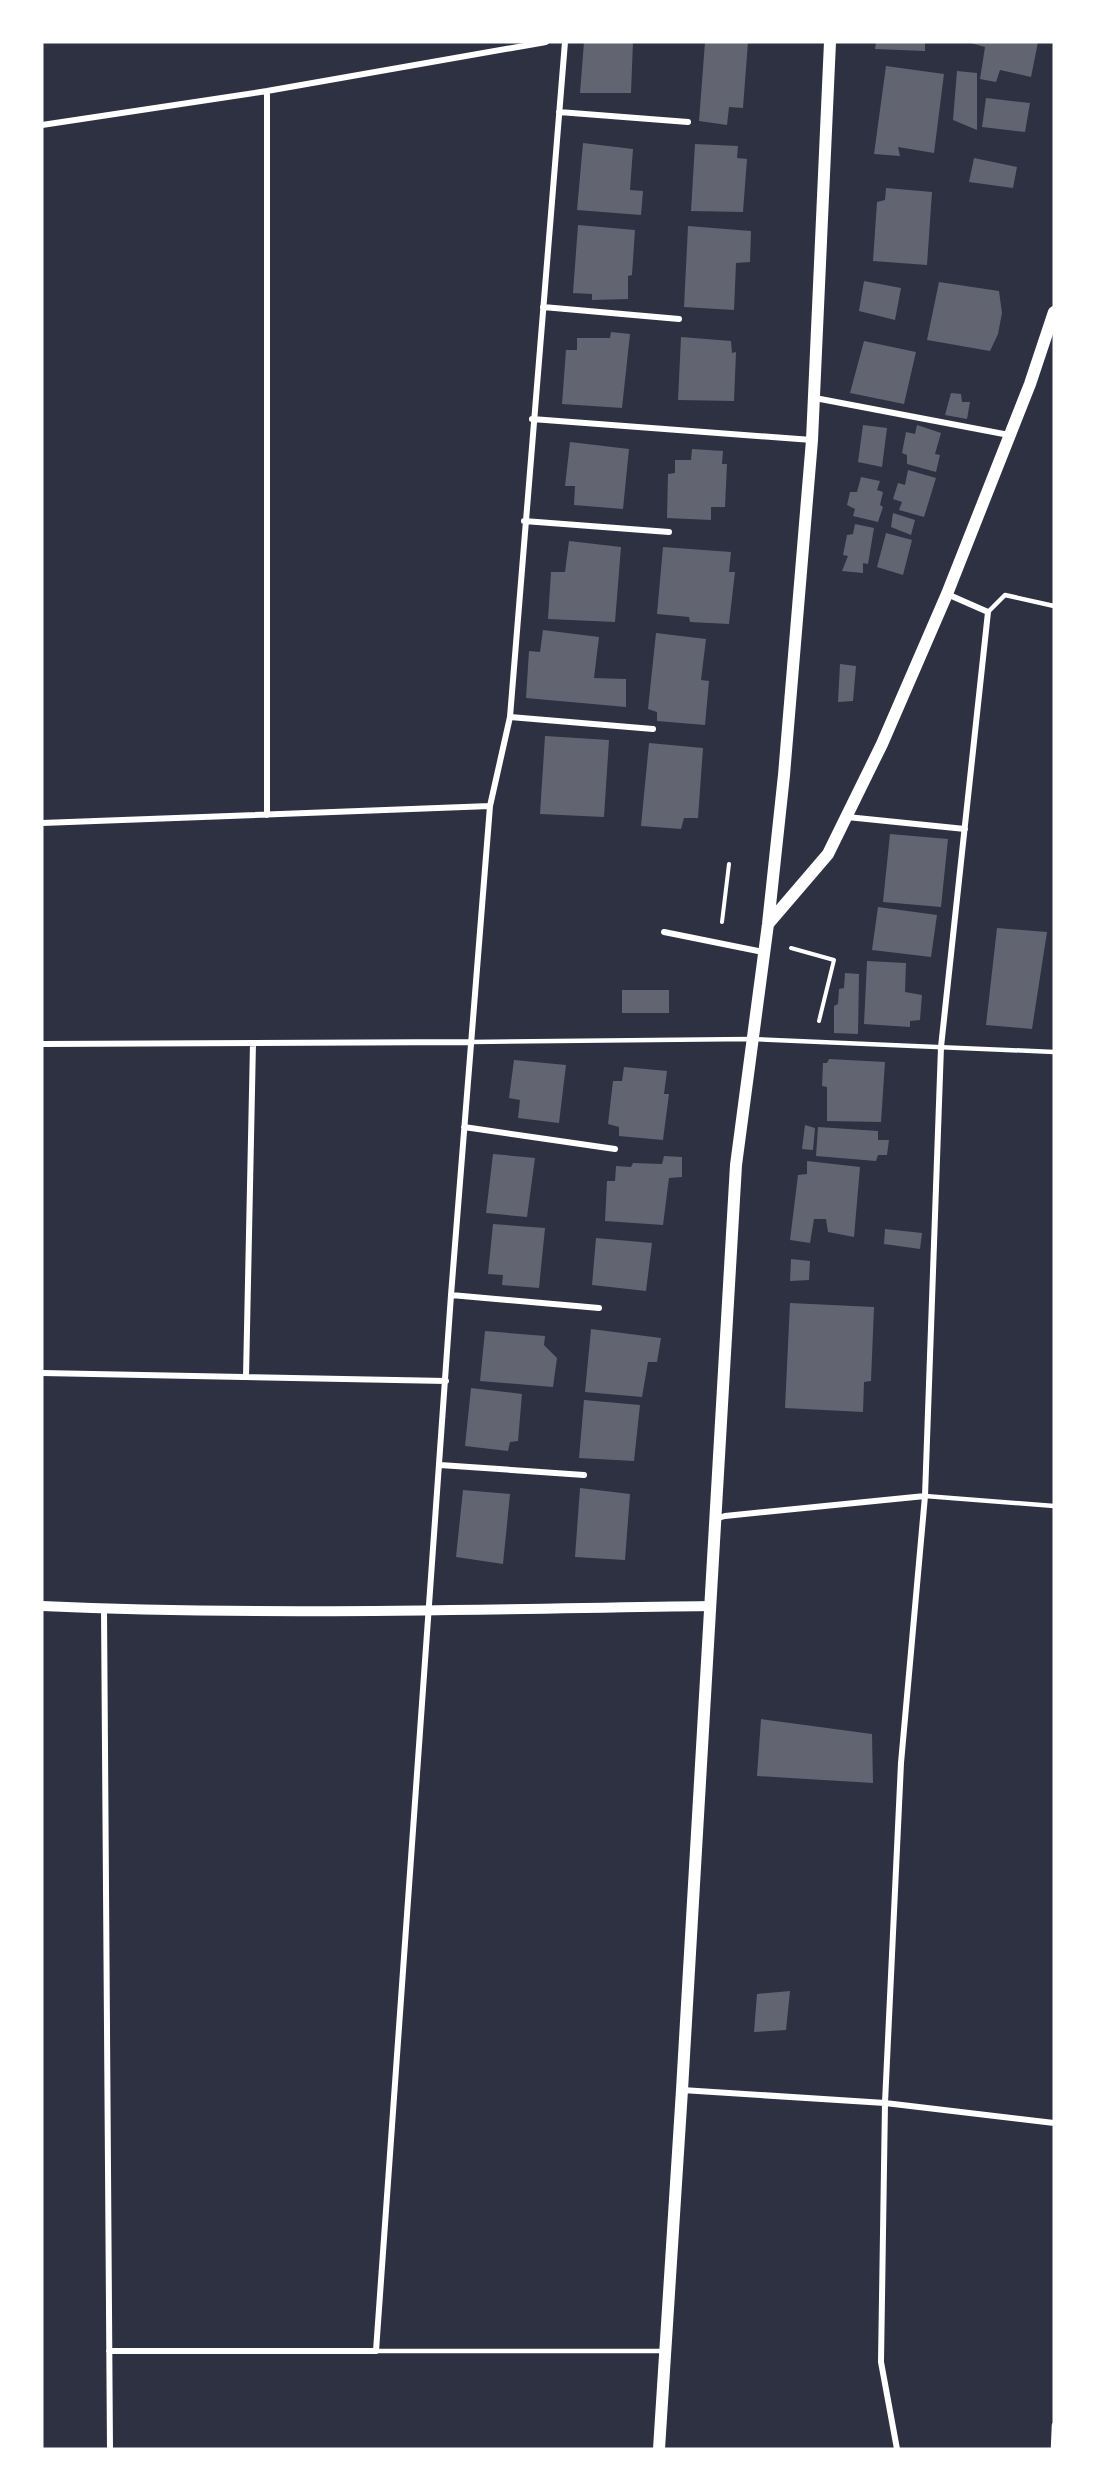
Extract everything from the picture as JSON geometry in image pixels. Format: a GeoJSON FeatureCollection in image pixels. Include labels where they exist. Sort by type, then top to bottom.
{"type":"FeatureCollection","features":[{"type":"Feature","properties":{"kind":"main road"},"geometry":{"type":"LineString","coordinates":[[659,2449],[736,1165],[768,924],[784,775],[815,398],[830,42]]}},
{"type":"Feature","properties":{"kind":"main road"},"geometry":{"type":"LineString","coordinates":[[768,924],[828,854],[882,744],[947,594],[1054,312]]}},
{"type":"Feature","properties":{"kind":"street"},"geometry":{"type":"LineString","coordinates":[[42,125],[267,91],[546,42]]}},
{"type":"Feature","properties":{"kind":"street"},"geometry":{"type":"LineString","coordinates":[[109,2351],[376,2351],[451,1295],[490,806],[510,717],[532,419],[564,42]]}},
{"type":"Feature","properties":{"kind":"street"},"geometry":{"type":"LineString","coordinates":[[267,91],[267,815]]}},
{"type":"Feature","properties":{"kind":"street"},"geometry":{"type":"LineString","coordinates":[[559,112],[688,122]]}},
{"type":"Feature","properties":{"kind":"street"},"geometry":{"type":"LineString","coordinates":[[543,308],[679,319]]}},
{"type":"Feature","properties":{"kind":"street"},"geometry":{"type":"LineString","coordinates":[[815,398],[1009,435]]}},
{"type":"Feature","properties":{"kind":"street"},"geometry":{"type":"LineString","coordinates":[[532,419],[812,440]]}},
{"type":"Feature","properties":{"kind":"street"},"geometry":{"type":"LineString","coordinates":[[524,521],[669,532]]}},
{"type":"Feature","properties":{"kind":"street"},"geometry":{"type":"LineString","coordinates":[[897,2449],[880,2362],[885,2103],[901,1762],[925,1496],[941,1047],[988,612],[947,594]]}},
{"type":"Feature","properties":{"kind":"street"},"geometry":{"type":"LineString","coordinates":[[510,717],[653,729]]}},
{"type":"Feature","properties":{"kind":"street"},"geometry":{"type":"LineString","coordinates":[[42,823],[490,806]]}},
{"type":"Feature","properties":{"kind":"street"},"geometry":{"type":"LineString","coordinates":[[847,817],[965,830]]}},
{"type":"Feature","properties":{"kind":"street"},"geometry":{"type":"LineString","coordinates":[[664,932],[763,952]]}},
{"type":"Feature","properties":{"kind":"street"},"geometry":{"type":"LineString","coordinates":[[246,1377],[253,1042]]}},
{"type":"Feature","properties":{"kind":"street"},"geometry":{"type":"LineString","coordinates":[[42,1044],[471,1042]]}},
{"type":"Feature","properties":{"kind":"street"},"geometry":{"type":"LineString","coordinates":[[464,1127],[615,1149]]}},
{"type":"Feature","properties":{"kind":"street"},"geometry":{"type":"LineString","coordinates":[[451,1295],[599,1308]]}},
{"type":"Feature","properties":{"kind":"street"},"geometry":{"type":"LineString","coordinates":[[42,1373],[446,1381]]}},
{"type":"Feature","properties":{"kind":"street"},"geometry":{"type":"LineString","coordinates":[[440,1465],[584,1475]]}},
{"type":"Feature","properties":{"kind":"street"},"geometry":{"type":"LineString","coordinates":[[715,1519],[725,1516],[925,1496]]}},
{"type":"Feature","properties":{"kind":"street"},"geometry":{"type":"LineString","coordinates":[[42,1606],[104,1609],[429,1610],[710,1606]]}},
{"type":"Feature","properties":{"kind":"street"},"geometry":{"type":"LineString","coordinates":[[104,1609],[110,2449]]}},
{"type":"Feature","properties":{"kind":"street"},"geometry":{"type":"LineString","coordinates":[[682,2090],[885,2103],[1054,2123]]}},
{"type":"Feature","properties":{"kind":"lane"},"geometry":{"type":"LineString","coordinates":[[988,612],[1005,595],[1054,606]]}},
{"type":"Feature","properties":{"kind":"lane"},"geometry":{"type":"LineString","coordinates":[[471,1042],[751,1039],[1054,1052]]}},
{"type":"Feature","properties":{"kind":"lane"},"geometry":{"type":"LineString","coordinates":[[925,1496],[1054,1506]]}},
{"type":"Feature","properties":{"kind":"lane"},"geometry":{"type":"LineString","coordinates":[[376,2351],[664,2351]]}},
{"type":"Feature","properties":{"kind":"lane"},"geometry":{"type":"LineString","coordinates":[[1053,2449],[1054,2425]]}},
{"type":"Feature","properties":{"kind":"path"},"geometry":{"type":"LineString","coordinates":[[721,928],[729,864]]}},
{"type":"Feature","properties":{"kind":"path"},"geometry":{"type":"LineString","coordinates":[[817,1030],[834,960]]}},
{"type":"Feature","properties":{"kind":"building"},"geometry":{"type":"Polygon","coordinates":[[[584,42],[633,42],[631,93],[580,93],[584,42]]]}},
{"type":"Feature","properties":{"kind":"building"},"geometry":{"type":"Polygon","coordinates":[[[705,42],[748,42],[743,108],[729,107],[727,125],[699,121],[705,42]]]}},
{"type":"Feature","properties":{"kind":"building"},"geometry":{"type":"Polygon","coordinates":[[[876,42],[925,42],[925,51],[875,49],[876,42]]]}},
{"type":"Feature","properties":{"kind":"building"},"geometry":{"type":"Polygon","coordinates":[[[967,42],[1038,42],[1031,77],[1000,70],[996,82],[980,79],[985,47],[967,42]]]}},
{"type":"Feature","properties":{"kind":"building"},"geometry":{"type":"Polygon","coordinates":[[[886,66],[944,74],[934,153],[898,147],[900,156],[874,154],[886,66]]]}},
{"type":"Feature","properties":{"kind":"building"},"geometry":{"type":"Polygon","coordinates":[[[957,71],[977,73],[977,130],[953,120],[957,71]]]}},
{"type":"Feature","properties":{"kind":"building"},"geometry":{"type":"Polygon","coordinates":[[[986,98],[1030,103],[1025,132],[982,127],[986,98]]]}},
{"type":"Feature","properties":{"kind":"building"},"geometry":{"type":"Polygon","coordinates":[[[583,143],[633,149],[630,190],[643,191],[641,215],[577,210],[583,143]]]}},
{"type":"Feature","properties":{"kind":"building"},"geometry":{"type":"Polygon","coordinates":[[[695,144],[738,146],[737,158],[747,159],[743,212],[691,211],[695,144]]]}},
{"type":"Feature","properties":{"kind":"building"},"geometry":{"type":"Polygon","coordinates":[[[974,158],[1017,167],[1013,188],[969,182],[974,158]]]}},
{"type":"Feature","properties":{"kind":"building"},"geometry":{"type":"Polygon","coordinates":[[[886,188],[932,192],[927,265],[873,261],[877,202],[885,200],[886,188]]]}},
{"type":"Feature","properties":{"kind":"building"},"geometry":{"type":"Polygon","coordinates":[[[578,225],[635,230],[632,275],[628,276],[628,299],[592,300],[592,294],[573,293],[578,225]]]}},
{"type":"Feature","properties":{"kind":"building"},"geometry":{"type":"Polygon","coordinates":[[[688,226],[751,231],[750,262],[736,263],[734,310],[684,307],[688,226]]]}},
{"type":"Feature","properties":{"kind":"building"},"geometry":{"type":"Polygon","coordinates":[[[864,281],[901,288],[895,320],[859,311],[864,281]]]}},
{"type":"Feature","properties":{"kind":"building"},"geometry":{"type":"Polygon","coordinates":[[[939,282],[999,291],[1002,313],[998,334],[990,351],[927,340],[939,282]]]}},
{"type":"Feature","properties":{"kind":"building"},"geometry":{"type":"Polygon","coordinates":[[[611,332],[630,334],[622,408],[562,404],[566,350],[577,350],[577,338],[610,338],[611,332]]]}},
{"type":"Feature","properties":{"kind":"building"},"geometry":{"type":"Polygon","coordinates":[[[681,337],[731,341],[732,353],[736,352],[734,401],[678,400],[681,337]]]}},
{"type":"Feature","properties":{"kind":"building"},"geometry":{"type":"Polygon","coordinates":[[[864,341],[916,352],[904,404],[850,393],[864,341]]]}},
{"type":"Feature","properties":{"kind":"building"},"geometry":{"type":"Polygon","coordinates":[[[951,393],[961,394],[962,402],[970,402],[967,419],[945,415],[951,393]]]}},
{"type":"Feature","properties":{"kind":"building"},"geometry":{"type":"Polygon","coordinates":[[[863,425],[887,428],[882,467],[858,462],[863,425]]]}},
{"type":"Feature","properties":{"kind":"building"},"geometry":{"type":"Polygon","coordinates":[[[917,425],[941,433],[935,454],[940,455],[936,472],[907,464],[907,455],[902,453],[906,432],[915,434],[917,425]]]}},
{"type":"Feature","properties":{"kind":"building"},"geometry":{"type":"Polygon","coordinates":[[[570,442],[629,449],[623,509],[574,505],[575,486],[565,486],[570,442]]]}},
{"type":"Feature","properties":{"kind":"building"},"geometry":{"type":"Polygon","coordinates":[[[692,449],[723,451],[722,464],[727,464],[725,507],[711,507],[711,520],[667,518],[668,474],[675,473],[675,460],[691,460],[692,449]]]}},
{"type":"Feature","properties":{"kind":"building"},"geometry":{"type":"Polygon","coordinates":[[[908,470],[936,478],[924,517],[899,510],[902,502],[893,499],[898,483],[905,485],[908,470]]]}},
{"type":"Feature","properties":{"kind":"building"},"geometry":{"type":"Polygon","coordinates":[[[861,477],[880,481],[877,490],[883,492],[880,505],[883,507],[878,522],[853,516],[855,509],[847,505],[850,492],[857,492],[861,477]]]}},
{"type":"Feature","properties":{"kind":"building"},"geometry":{"type":"Polygon","coordinates":[[[893,513],[915,520],[911,535],[891,527],[893,513]]]}},
{"type":"Feature","properties":{"kind":"building"},"geometry":{"type":"Polygon","coordinates":[[[855,524],[874,528],[868,564],[863,563],[863,573],[842,571],[848,556],[843,555],[847,535],[853,534],[855,524]]]}},
{"type":"Feature","properties":{"kind":"building"},"geometry":{"type":"Polygon","coordinates":[[[886,533],[912,540],[903,575],[877,567],[886,533]]]}},
{"type":"Feature","properties":{"kind":"building"},"geometry":{"type":"Polygon","coordinates":[[[569,541],[621,547],[615,622],[548,619],[551,572],[565,572],[569,541]]]}},
{"type":"Feature","properties":{"kind":"building"},"geometry":{"type":"Polygon","coordinates":[[[663,547],[731,552],[729,572],[735,572],[729,624],[690,622],[689,617],[657,614],[663,547]]]}},
{"type":"Feature","properties":{"kind":"building"},"geometry":{"type":"Polygon","coordinates":[[[543,630],[599,637],[594,678],[626,679],[626,707],[526,698],[529,651],[540,652],[543,630]]]}},
{"type":"Feature","properties":{"kind":"building"},"geometry":{"type":"Polygon","coordinates":[[[656,633],[706,639],[701,680],[709,681],[705,725],[657,721],[657,712],[648,709],[656,633]]]}},
{"type":"Feature","properties":{"kind":"building"},"geometry":{"type":"Polygon","coordinates":[[[840,664],[856,666],[853,701],[838,702],[840,664]]]}},
{"type":"Feature","properties":{"kind":"building"},"geometry":{"type":"Polygon","coordinates":[[[545,736],[609,740],[604,817],[540,814],[545,736]]]}},
{"type":"Feature","properties":{"kind":"building"},"geometry":{"type":"Polygon","coordinates":[[[649,743],[703,748],[698,818],[684,818],[681,829],[641,826],[649,743]]]}},
{"type":"Feature","properties":{"kind":"building"},"geometry":{"type":"Polygon","coordinates":[[[890,834],[948,839],[941,907],[883,902],[890,834]]]}},
{"type":"Feature","properties":{"kind":"building"},"geometry":{"type":"Polygon","coordinates":[[[878,907],[937,915],[931,957],[872,950],[878,907]]]}},
{"type":"Feature","properties":{"kind":"building"},"geometry":{"type":"Polygon","coordinates":[[[997,928],[1047,932],[1032,1029],[986,1025],[997,928]]]}},
{"type":"Feature","properties":{"kind":"building"},"geometry":{"type":"Polygon","coordinates":[[[867,961],[906,963],[905,992],[922,995],[920,1020],[910,1021],[910,1027],[864,1024],[867,961]]]}},
{"type":"Feature","properties":{"kind":"building"},"geometry":{"type":"Polygon","coordinates":[[[845,973],[859,974],[858,1034],[834,1033],[834,1006],[838,1004],[839,989],[844,988],[845,973]]]}},
{"type":"Feature","properties":{"kind":"building"},"geometry":{"type":"Polygon","coordinates":[[[622,990],[669,990],[669,1013],[622,1013],[622,990]]]}},
{"type":"Feature","properties":{"kind":"building"},"geometry":{"type":"Polygon","coordinates":[[[829,1059],[885,1062],[881,1122],[827,1121],[827,1087],[822,1086],[823,1063],[827,1063],[829,1059]]]}},
{"type":"Feature","properties":{"kind":"building"},"geometry":{"type":"Polygon","coordinates":[[[514,1060],[566,1065],[559,1123],[518,1118],[520,1100],[509,1098],[514,1060]]]}},
{"type":"Feature","properties":{"kind":"building"},"geometry":{"type":"Polygon","coordinates":[[[624,1067],[667,1071],[664,1094],[669,1094],[663,1140],[619,1136],[619,1127],[608,1124],[613,1081],[622,1081],[624,1067]]]}},
{"type":"Feature","properties":{"kind":"building"},"geometry":{"type":"Polygon","coordinates":[[[805,1125],[815,1128],[813,1150],[802,1149],[805,1125]]]}},
{"type":"Feature","properties":{"kind":"building"},"geometry":{"type":"Polygon","coordinates":[[[818,1127],[878,1131],[878,1140],[889,1140],[887,1155],[878,1155],[876,1161],[816,1156],[818,1127]]]}},
{"type":"Feature","properties":{"kind":"building"},"geometry":{"type":"Polygon","coordinates":[[[493,1154],[535,1158],[527,1217],[486,1213],[493,1154]]]}},
{"type":"Feature","properties":{"kind":"building"},"geometry":{"type":"Polygon","coordinates":[[[664,1156],[682,1157],[682,1177],[669,1178],[663,1225],[605,1221],[607,1181],[615,1181],[616,1166],[631,1167],[633,1163],[662,1164],[664,1156]]]}},
{"type":"Feature","properties":{"kind":"building"},"geometry":{"type":"Polygon","coordinates":[[[807,1161],[860,1167],[854,1237],[828,1232],[826,1219],[814,1219],[810,1243],[790,1240],[798,1175],[807,1174],[807,1161]]]}},
{"type":"Feature","properties":{"kind":"building"},"geometry":{"type":"Polygon","coordinates":[[[493,1224],[545,1228],[539,1288],[502,1285],[503,1275],[488,1274],[493,1224]]]}},
{"type":"Feature","properties":{"kind":"building"},"geometry":{"type":"Polygon","coordinates":[[[885,1229],[922,1233],[920,1249],[884,1244],[885,1229]]]}},
{"type":"Feature","properties":{"kind":"building"},"geometry":{"type":"Polygon","coordinates":[[[596,1238],[652,1243],[646,1291],[592,1285],[596,1238]]]}},
{"type":"Feature","properties":{"kind":"building"},"geometry":{"type":"Polygon","coordinates":[[[791,1259],[810,1261],[809,1280],[790,1281],[791,1259]]]}},
{"type":"Feature","properties":{"kind":"building"},"geometry":{"type":"Polygon","coordinates":[[[790,1303],[874,1307],[871,1381],[864,1382],[863,1412],[785,1408],[790,1303]]]}},
{"type":"Feature","properties":{"kind":"building"},"geometry":{"type":"Polygon","coordinates":[[[591,1329],[661,1338],[657,1362],[648,1362],[642,1397],[585,1392],[591,1329]]]}},
{"type":"Feature","properties":{"kind":"building"},"geometry":{"type":"Polygon","coordinates":[[[485,1331],[545,1336],[544,1345],[557,1358],[553,1387],[480,1381],[485,1331]]]}},
{"type":"Feature","properties":{"kind":"building"},"geometry":{"type":"Polygon","coordinates":[[[471,1388],[522,1394],[518,1441],[510,1442],[508,1451],[465,1446],[471,1388]]]}},
{"type":"Feature","properties":{"kind":"building"},"geometry":{"type":"Polygon","coordinates":[[[584,1400],[640,1405],[634,1461],[579,1458],[584,1400]]]}},
{"type":"Feature","properties":{"kind":"building"},"geometry":{"type":"Polygon","coordinates":[[[580,1488],[630,1494],[625,1560],[575,1557],[580,1488]]]}},
{"type":"Feature","properties":{"kind":"building"},"geometry":{"type":"Polygon","coordinates":[[[463,1490],[510,1494],[503,1564],[456,1557],[463,1490]]]}},
{"type":"Feature","properties":{"kind":"building"},"geometry":{"type":"Polygon","coordinates":[[[761,1719],[872,1734],[873,1783],[757,1776],[761,1719]]]}},
{"type":"Feature","properties":{"kind":"building"},"geometry":{"type":"Polygon","coordinates":[[[790,1991],[786,2030],[754,2032],[757,1994],[790,1991]]]}}]}
